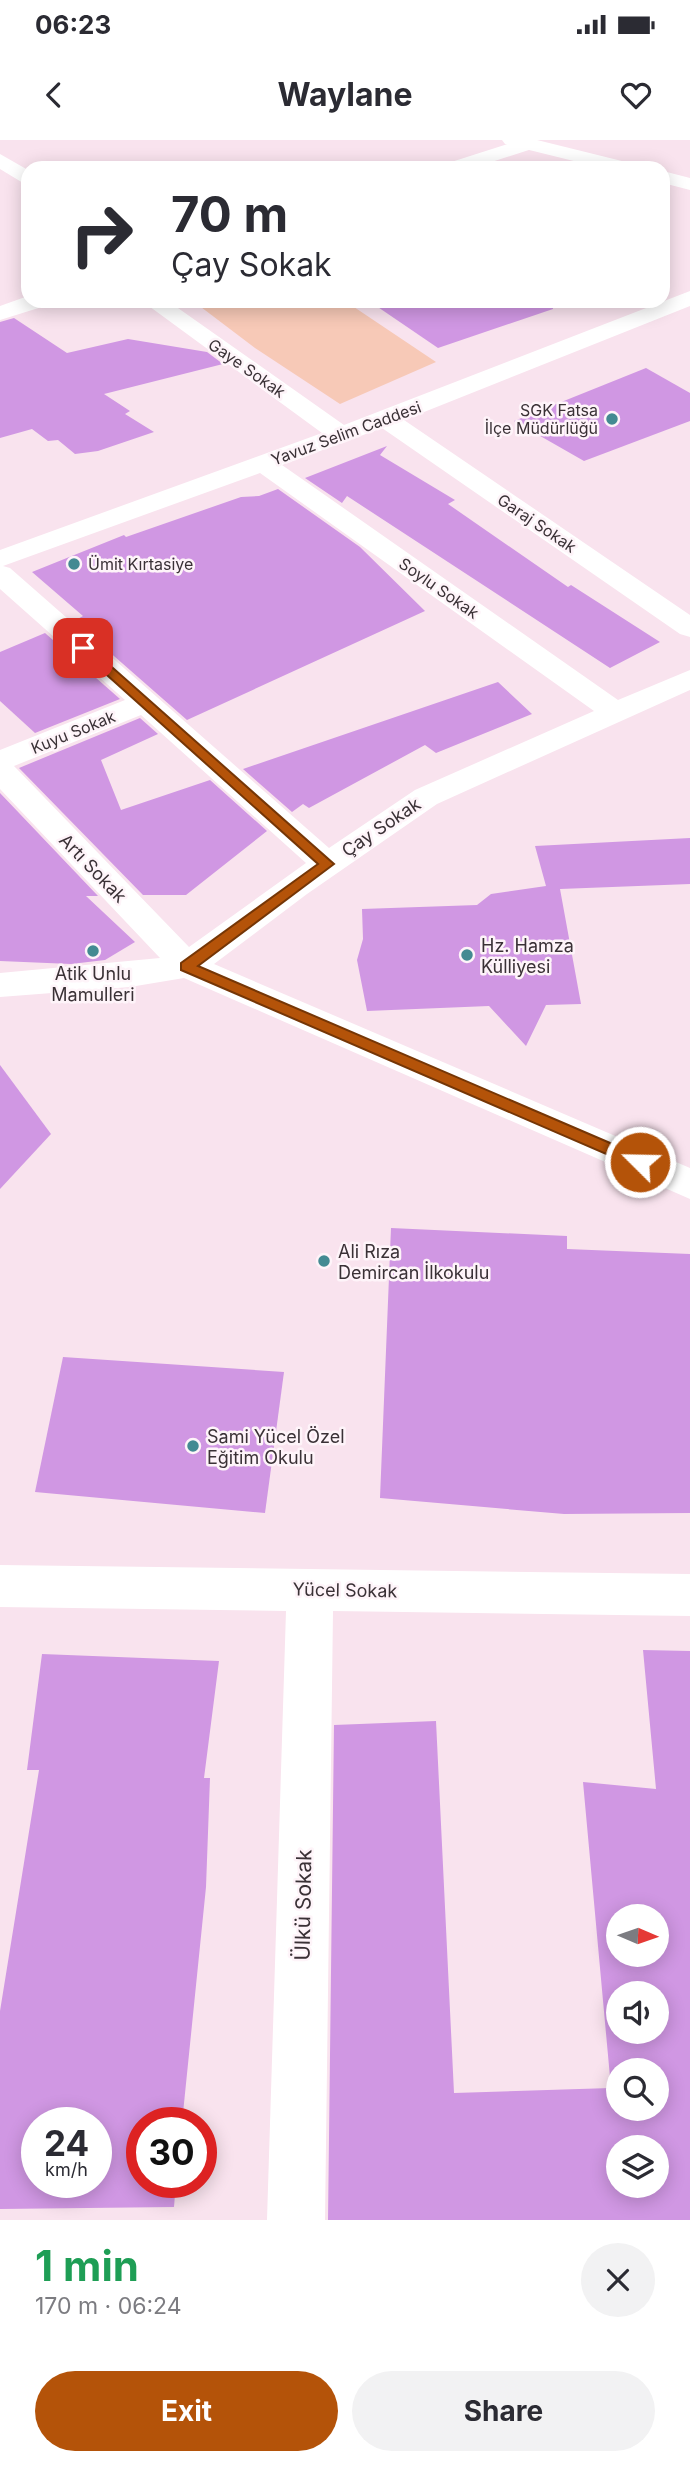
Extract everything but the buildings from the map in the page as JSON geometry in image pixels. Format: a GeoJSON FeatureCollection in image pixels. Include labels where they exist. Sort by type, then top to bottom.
{"type":"FeatureCollection","features":[{"type":"Feature","properties":{"kind":"street"},"geometry":{"type":"LineString","coordinates":[[470,161],[520,142],[598,161]]}},
{"type":"Feature","properties":{"kind":"street"},"geometry":{"type":"LineString","coordinates":[[0,160],[21,175]]}},
{"type":"Feature","properties":{"kind":"street"},"geometry":{"type":"LineString","coordinates":[[670,179],[690,184]]}},
{"type":"Feature","properties":{"kind":"street","name":"Yavuz Selim Caddesi"},"geometry":{"type":"LineString","coordinates":[[670,306],[690,298]]}},
{"type":"Feature","properties":{"kind":"street","name":"Gaye Sokak"},"geometry":{"type":"LineString","coordinates":[[163,308],[341,435]]}},
{"type":"Feature","properties":{"kind":"street","name":"Yavuz Selim Caddesi"},"geometry":{"type":"LineString","coordinates":[[0,559],[385,419],[665,308]]}},
{"type":"Feature","properties":{"kind":"street","name":"Garaj Sokak"},"geometry":{"type":"LineString","coordinates":[[385,419],[690,628]]}},
{"type":"Feature","properties":{"kind":"street","name":"Soylu Sokak"},"geometry":{"type":"LineString","coordinates":[[262,464],[616,712]]}},
{"type":"Feature","properties":{"kind":"street"},"geometry":{"type":"LineString","coordinates":[[0,574],[327,864]]}},
{"type":"Feature","properties":{"kind":"street","name":"Çay Sokak"},"geometry":{"type":"LineString","coordinates":[[0,985],[130,975],[187,967],[327,864],[426,797],[690,679]]}},
{"type":"Feature","properties":{"kind":"street","name":"Kuyu Sokak"},"geometry":{"type":"LineString","coordinates":[[0,761],[145,703]]}},
{"type":"Feature","properties":{"kind":"street","name":"Artı Sokak"},"geometry":{"type":"LineString","coordinates":[[0,770],[187,967]]}},
{"type":"Feature","properties":{"kind":"street"},"geometry":{"type":"LineString","coordinates":[[187,967],[690,1184]]}},
{"type":"Feature","properties":{"kind":"street","name":"Yücel Sokak"},"geometry":{"type":"LineString","coordinates":[[0,1586],[690,1595]]}},
{"type":"Feature","properties":{"kind":"street","name":"Ülkü Sokak"},"geometry":{"type":"LineString","coordinates":[[296,2220],[310,1589]]}},
{"type":"Feature","properties":{"kind":"shaded area"},"geometry":{"type":"Polygon","coordinates":[[[202,308],[355,308],[436,362],[340,404],[255,348],[202,308]]]}},
{"type":"Feature","properties":{"kind":"place","name":"SGK Fatsa İlçe Müdürlüğü"},"geometry":{"type":"Point","coordinates":[612,419]}},
{"type":"Feature","properties":{"kind":"place","name":"Ümit Kırtasiye"},"geometry":{"type":"Point","coordinates":[74,564]}},
{"type":"Feature","properties":{"kind":"place","name":"Atik Unlu Mamulleri"},"geometry":{"type":"Point","coordinates":[93,951]}},
{"type":"Feature","properties":{"kind":"place","name":"Hz. Hamza Külliyesi"},"geometry":{"type":"Point","coordinates":[467,955]}},
{"type":"Feature","properties":{"kind":"place","name":"Ali Rıza Demircan İlkokulu"},"geometry":{"type":"Point","coordinates":[324,1261]}},
{"type":"Feature","properties":{"kind":"place","name":"Sami Yücel Özel Eğitim Okulu"},"geometry":{"type":"Point","coordinates":[193,1446]}},
{"type":"Feature","properties":{"kind":"route"},"geometry":{"type":"LineString","coordinates":[[83,648],[327,864],[187,967],[640,1162]]}}]}
